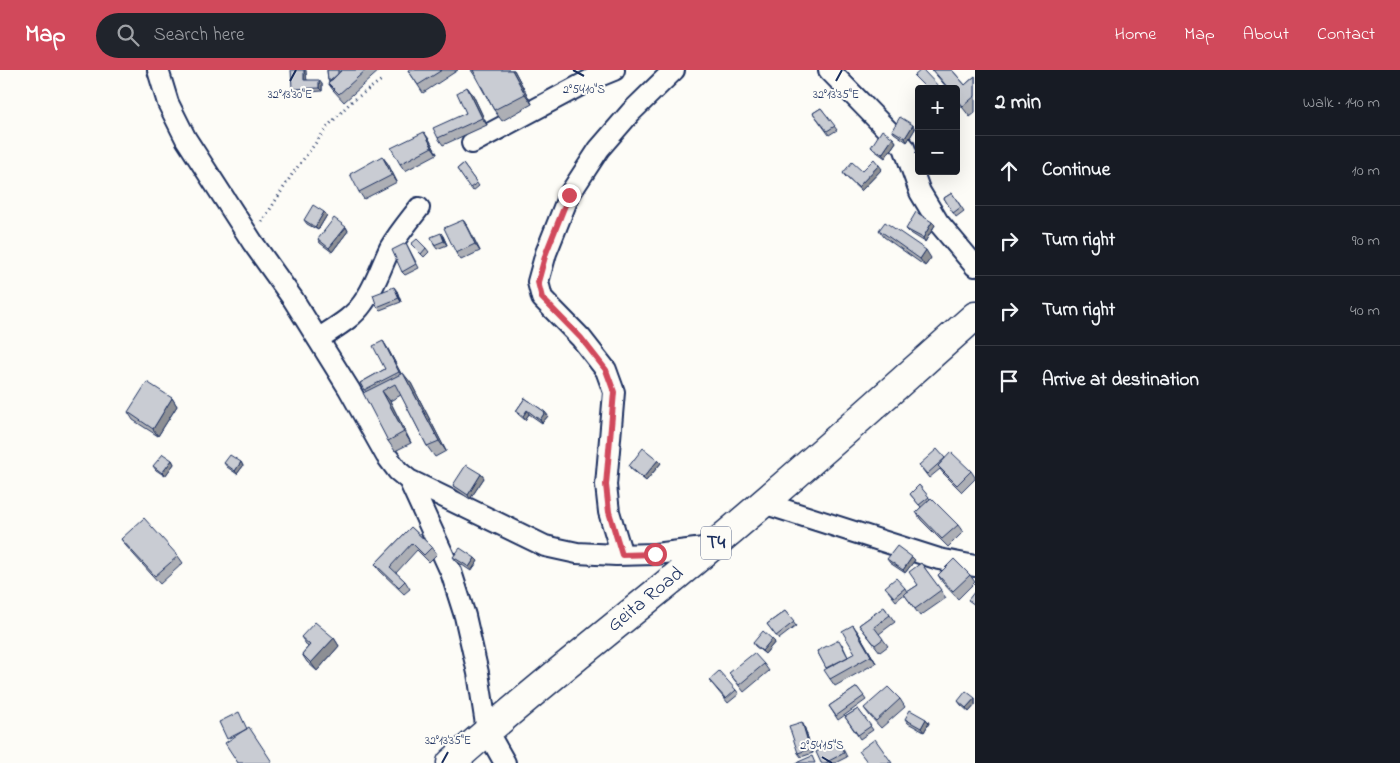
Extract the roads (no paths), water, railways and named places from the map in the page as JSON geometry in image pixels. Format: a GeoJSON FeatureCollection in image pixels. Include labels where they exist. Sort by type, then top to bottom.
{"type":"FeatureCollection","features":[{"type":"Feature","properties":{"kind":"highway","name":"Geita Road"},"geometry":{"type":"LineString","coordinates":[[451,763],[487,731],[712,547],[835,441],[975,316]]}},
{"type":"Feature","properties":{"kind":"street"},"geometry":{"type":"LineString","coordinates":[[158,70],[168,103],[186,139],[318,339],[349,389],[386,456],[398,471],[409,480],[546,546],[577,553],[622,555],[655,554],[712,547]]}},
{"type":"Feature","properties":{"kind":"street"},"geometry":{"type":"LineString","coordinates":[[472,143],[592,79],[614,70]]}},
{"type":"Feature","properties":{"kind":"street"},"geometry":{"type":"LineString","coordinates":[[622,555],[609,512],[606,485],[614,392],[606,370],[581,338],[542,298],[538,282],[546,253],[569,195],[599,149],[631,112],[674,70]]}},
{"type":"Feature","properties":{"kind":"street"},"geometry":{"type":"LineString","coordinates":[[830,70],[904,147],[920,192],[938,222],[975,266]]}},
{"type":"Feature","properties":{"kind":"street"},"geometry":{"type":"LineString","coordinates":[[318,339],[347,320],[362,304],[374,286],[391,246],[419,208]]}},
{"type":"Feature","properties":{"kind":"street"},"geometry":{"type":"LineString","coordinates":[[409,480],[457,589],[478,673],[487,731],[505,763]]}},
{"type":"Feature","properties":{"kind":"street"},"geometry":{"type":"LineString","coordinates":[[763,503],[939,559],[975,566]]}}]}
